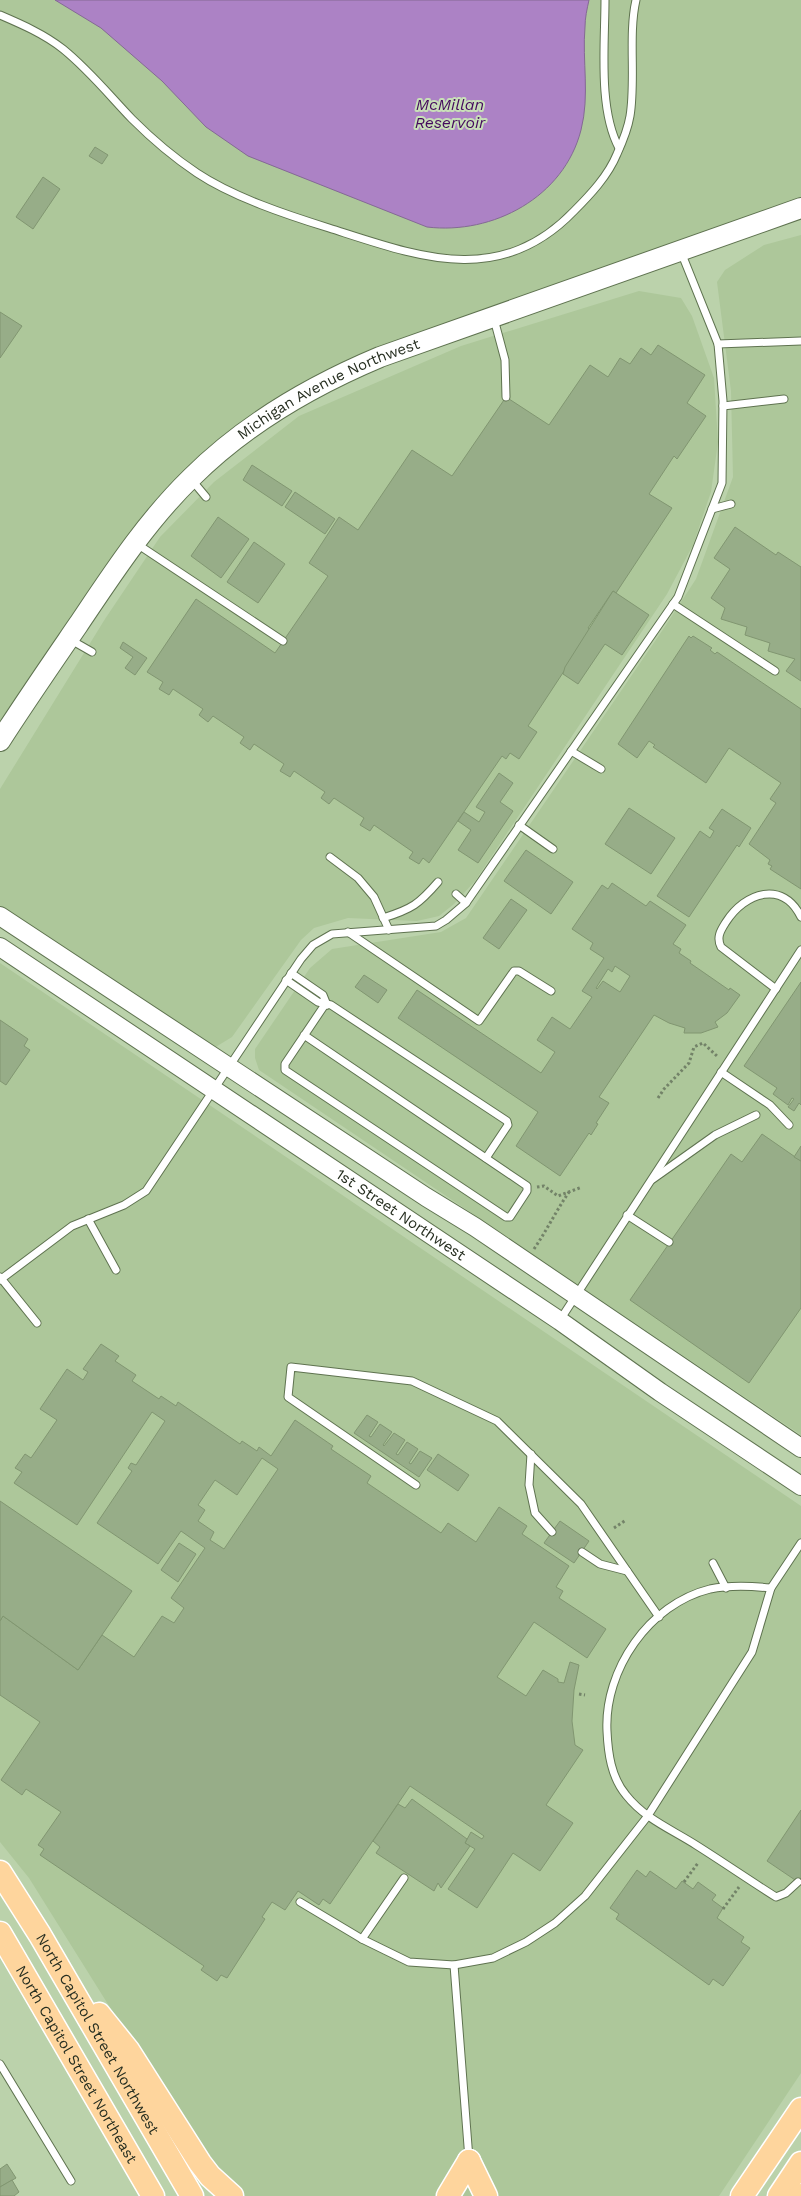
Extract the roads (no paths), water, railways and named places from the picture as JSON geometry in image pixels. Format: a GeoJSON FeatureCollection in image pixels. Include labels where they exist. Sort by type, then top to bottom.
{"type":"FeatureCollection","features":[{"type":"Feature","properties":{"kind":"main road","name":"Michigan Avenue Northwest"},"geometry":{"type":"LineString","coordinates":[[0,741],[135,542],[160,510],[191,478],[237,438],[293,400],[330,379],[380,357],[797,211]]}},
{"type":"Feature","properties":{"kind":"main road","name":"North Capitol Street Northwest"},"geometry":{"type":"LineString","coordinates":[[0,1872],[58,1965],[192,2196]]}},
{"type":"Feature","properties":{"kind":"main road","name":"North Capitol Street Northeast"},"geometry":{"type":"LineString","coordinates":[[0,1933],[153,2196]]}},
{"type":"Feature","properties":{"kind":"main road"},"geometry":{"type":"LineString","coordinates":[[58,1965],[128,2050],[200,2163],[210,2176],[232,2196]]}},
{"type":"Feature","properties":{"kind":"main road"},"geometry":{"type":"LineString","coordinates":[[742,2196],[801,2109]]}},
{"type":"Feature","properties":{"kind":"main road"},"geometry":{"type":"LineString","coordinates":[[726,2196],[775,2148]]}},
{"type":"Feature","properties":{"kind":"main road"},"geometry":{"type":"LineString","coordinates":[[448,2196],[469,2161]]}},
{"type":"Feature","properties":{"kind":"main road"},"geometry":{"type":"LineString","coordinates":[[469,2161],[486,2196]]}},
{"type":"Feature","properties":{"kind":"main road"},"geometry":{"type":"LineString","coordinates":[[779,2196],[801,2163]]}},
{"type":"Feature","properties":{"kind":"street","name":"1st Street Northwest"},"geometry":{"type":"LineString","coordinates":[[0,916],[228,1067],[476,1227],[801,1448]]}},
{"type":"Feature","properties":{"kind":"street","name":"1st Street Northwest"},"geometry":{"type":"LineString","coordinates":[[0,948],[560,1320],[660,1392],[801,1486]]}},
{"type":"Feature","properties":{"kind":"lane"},"geometry":{"type":"LineString","coordinates":[[605,0],[606,104],[614,138],[619,148]]}},
{"type":"Feature","properties":{"kind":"lane"},"geometry":{"type":"LineString","coordinates":[[0,15],[22,24],[61,48],[93,76],[132,119],[164,150],[199,174],[291,216],[421,256],[451,260],[503,256],[535,242],[566,220],[592,192],[616,157],[630,117],[636,0]]}},
{"type":"Feature","properties":{"kind":"lane"},"geometry":{"type":"LineString","coordinates":[[37,1323],[0,1278],[72,1226],[124,1205],[146,1191],[286,980],[313,944],[332,934],[436,926],[466,903],[678,597],[722,483],[724,406],[718,344],[680,252]]}},
{"type":"Feature","properties":{"kind":"lane"},"geometry":{"type":"LineString","coordinates":[[494,317],[505,360],[506,397]]}},
{"type":"Feature","properties":{"kind":"lane"},"geometry":{"type":"LineString","coordinates":[[718,344],[801,341]]}},
{"type":"Feature","properties":{"kind":"lane"},"geometry":{"type":"LineString","coordinates":[[724,406],[784,399]]}},
{"type":"Feature","properties":{"kind":"lane"},"geometry":{"type":"LineString","coordinates":[[191,478],[206,497]]}},
{"type":"Feature","properties":{"kind":"lane"},"geometry":{"type":"LineString","coordinates":[[712,509],[731,504]]}},
{"type":"Feature","properties":{"kind":"lane"},"geometry":{"type":"LineString","coordinates":[[135,542],[283,641]]}},
{"type":"Feature","properties":{"kind":"lane"},"geometry":{"type":"LineString","coordinates":[[673,604],[775,671]]}},
{"type":"Feature","properties":{"kind":"lane"},"geometry":{"type":"LineString","coordinates":[[69,638],[92,652]]}},
{"type":"Feature","properties":{"kind":"lane"},"geometry":{"type":"LineString","coordinates":[[571,751],[601,769]]}},
{"type":"Feature","properties":{"kind":"lane"},"geometry":{"type":"LineString","coordinates":[[519,826],[553,849]]}},
{"type":"Feature","properties":{"kind":"lane"},"geometry":{"type":"LineString","coordinates":[[330,857],[358,878],[374,897],[389,930]]}},
{"type":"Feature","properties":{"kind":"lane"},"geometry":{"type":"LineString","coordinates":[[383,918],[408,910],[424,899],[438,882]]}},
{"type":"Feature","properties":{"kind":"lane"},"geometry":{"type":"LineString","coordinates":[[456,894],[466,903]]}},
{"type":"Feature","properties":{"kind":"lane"},"geometry":{"type":"LineString","coordinates":[[776,989],[721,947],[718,941],[720,933],[733,912],[742,902],[754,896],[767,894],[779,896],[789,902],[801,917]]}},
{"type":"Feature","properties":{"kind":"lane"},"geometry":{"type":"LineString","coordinates":[[348,932],[479,1021],[514,971],[520,972],[551,991]]}},
{"type":"Feature","properties":{"kind":"lane"},"geometry":{"type":"LineString","coordinates":[[560,1320],[801,950]]}},
{"type":"Feature","properties":{"kind":"lane"},"geometry":{"type":"LineString","coordinates":[[291,973],[323,995],[327,1005]]}},
{"type":"Feature","properties":{"kind":"lane"},"geometry":{"type":"LineString","coordinates":[[286,980],[318,1002],[331,1005],[507,1121],[508,1125],[486,1158]]}},
{"type":"Feature","properties":{"kind":"lane"},"geometry":{"type":"LineString","coordinates":[[304,1035],[528,1188],[510,1217],[506,1217],[285,1070],[284,1064],[304,1035],[324,1006],[327,1005]]}},
{"type":"Feature","properties":{"kind":"lane"},"geometry":{"type":"LineString","coordinates":[[720,1072],[770,1104],[789,1124]]}},
{"type":"Feature","properties":{"kind":"lane"},"geometry":{"type":"LineString","coordinates":[[649,1182],[715,1135],[756,1114]]}},
{"type":"Feature","properties":{"kind":"lane"},"geometry":{"type":"LineString","coordinates":[[628,1215],[669,1242]]}},
{"type":"Feature","properties":{"kind":"lane"},"geometry":{"type":"LineString","coordinates":[[88,1219],[116,1270]]}},
{"type":"Feature","properties":{"kind":"lane"},"geometry":{"type":"LineString","coordinates":[[416,1485],[288,1397],[291,1367],[412,1381],[497,1421],[581,1504],[659,1616]]}},
{"type":"Feature","properties":{"kind":"lane"},"geometry":{"type":"LineString","coordinates":[[531,1454],[529,1485],[535,1513],[552,1532]]}},
{"type":"Feature","properties":{"kind":"lane"},"geometry":{"type":"LineString","coordinates":[[300,1902],[362,1939],[409,1962],[454,1965],[493,1958],[526,1942],[555,1923],[585,1896],[647,1817],[752,1652],[771,1588],[801,1543]]}},
{"type":"Feature","properties":{"kind":"lane"},"geometry":{"type":"LineString","coordinates":[[582,1552],[600,1564],[627,1571]]}},
{"type":"Feature","properties":{"kind":"lane"},"geometry":{"type":"LineString","coordinates":[[713,1562],[726,1588]]}},
{"type":"Feature","properties":{"kind":"lane"},"geometry":{"type":"LineString","coordinates":[[771,1588],[743,1586],[710,1589],[684,1600],[659,1616],[632,1645],[613,1683],[606,1712],[609,1760],[624,1794],[647,1817],[695,1844],[776,1896],[786,1893],[798,1882]]}},
{"type":"Feature","properties":{"kind":"lane"},"geometry":{"type":"LineString","coordinates":[[362,1939],[404,1878]]}},
{"type":"Feature","properties":{"kind":"lane"},"geometry":{"type":"LineString","coordinates":[[454,1965],[469,2161]]}},
{"type":"Feature","properties":{"kind":"lane"},"geometry":{"type":"LineString","coordinates":[[0,2064],[71,2181]]}},
{"type":"Feature","properties":{"kind":"water","name":"McMillan Reservoir"},"geometry":{"type":"Polygon","coordinates":[[[55,0],[589,0],[584,40],[585,104],[581,130],[572,154],[559,175],[542,192],[522,207],[477,225],[452,228],[427,227],[248,156],[206,127],[162,81],[101,28],[55,0]]]}}]}
